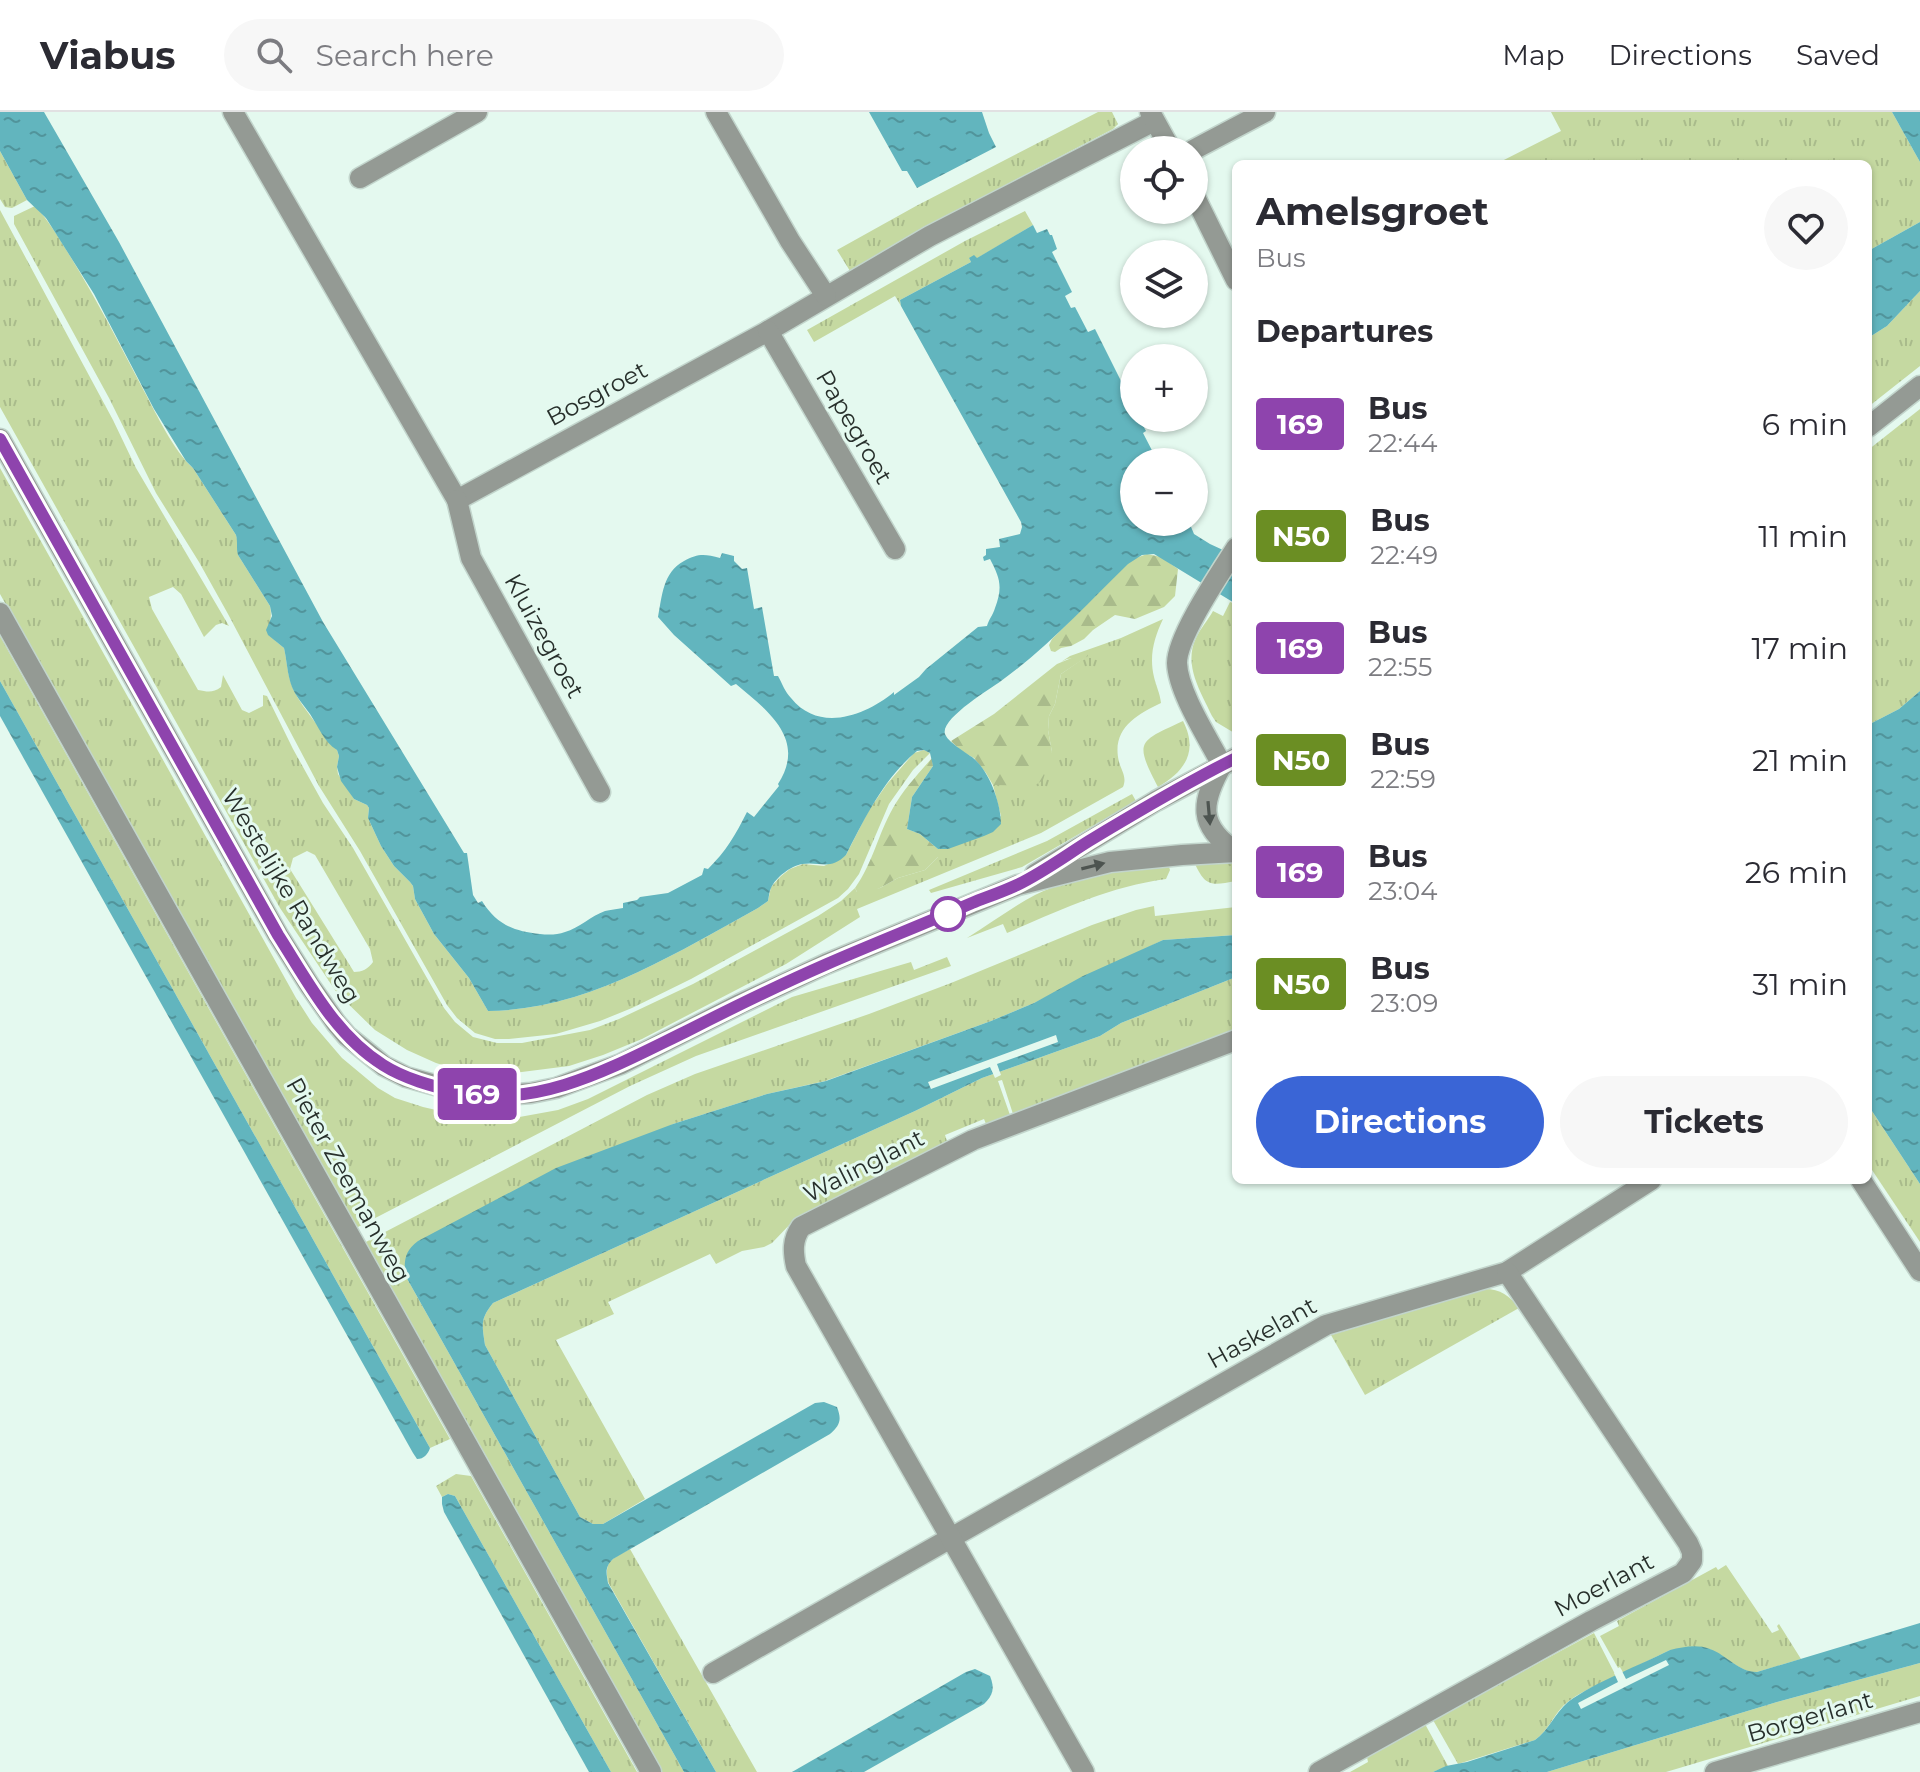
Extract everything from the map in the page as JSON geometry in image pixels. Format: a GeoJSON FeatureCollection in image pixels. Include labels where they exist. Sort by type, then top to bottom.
{"type":"FeatureCollection","features":[{"type":"Feature","properties":{"kind":"street"},"geometry":{"type":"LineString","coordinates":[[233,112],[457,500]]}},
{"type":"Feature","properties":{"kind":"street"},"geometry":{"type":"LineString","coordinates":[[360,178],[477,112]]}},
{"type":"Feature","properties":{"kind":"street"},"geometry":{"type":"LineString","coordinates":[[716,112],[790,241],[826,296]]}},
{"type":"Feature","properties":{"kind":"street"},"geometry":{"type":"LineString","coordinates":[[1208,142],[1265,112]]}},
{"type":"Feature","properties":{"kind":"street"},"geometry":{"type":"LineString","coordinates":[[1152,117],[1163,136]]}},
{"type":"Feature","properties":{"kind":"street","name":"Bosgroet"},"geometry":{"type":"LineString","coordinates":[[457,500],[768,331],[930,236],[1152,117]]}},
{"type":"Feature","properties":{"kind":"street"},"geometry":{"type":"LineString","coordinates":[[1208,223],[1232,272]]}},
{"type":"Feature","properties":{"kind":"street","name":"Papegroet"},"geometry":{"type":"LineString","coordinates":[[768,331],[895,549]]}},
{"type":"Feature","properties":{"kind":"street"},"geometry":{"type":"LineString","coordinates":[[1872,424],[1920,386]]}},
{"type":"Feature","properties":{"kind":"street","name":"Westelijke Randweg"},"geometry":{"type":"LineString","coordinates":[[0,439],[278,935],[310,986],[347,1036],[384,1066],[406,1077],[460,1092],[488,1096],[556,1088],[621,1064],[826,964],[1018,885],[1110,862],[1232,852]]}},
{"type":"Feature","properties":{"kind":"street","name":"Kluizegroet"},"geometry":{"type":"LineString","coordinates":[[457,500],[471,558],[600,792]]}},
{"type":"Feature","properties":{"kind":"street"},"geometry":{"type":"LineString","coordinates":[[1229,761],[1189,702],[1179,673],[1178,652],[1201,605],[1232,555]]}},
{"type":"Feature","properties":{"kind":"street","name":"Pieter Zeemanweg"},"geometry":{"type":"LineString","coordinates":[[0,613],[651,1772]]}},
{"type":"Feature","properties":{"kind":"street","name":"Westelijke Randweg"},"geometry":{"type":"LineString","coordinates":[[1018,885],[1156,801],[1229,761]]}},
{"type":"Feature","properties":{"kind":"street","name":"Westelijke Randweg"},"geometry":{"type":"LineString","coordinates":[[1229,761],[1210,787],[1207,815],[1210,827],[1221,842],[1232,849]]}},
{"type":"Feature","properties":{"kind":"street","name":"Walinglant"},"geometry":{"type":"LineString","coordinates":[[1084,1772],[796,1266],[793,1251],[796,1235],[801,1227],[973,1140],[1232,1042]]}},
{"type":"Feature","properties":{"kind":"street","name":"Haskelant"},"geometry":{"type":"LineString","coordinates":[[951,1539],[1326,1325],[1507,1272],[1645,1184]]}},
{"type":"Feature","properties":{"kind":"street"},"geometry":{"type":"LineString","coordinates":[[1864,1184],[1920,1271]]}},
{"type":"Feature","properties":{"kind":"street","name":"Moerlant"},"geometry":{"type":"LineString","coordinates":[[1319,1772],[1683,1573],[1692,1561],[1688,1543],[1507,1272]]}},
{"type":"Feature","properties":{"kind":"street"},"geometry":{"type":"LineString","coordinates":[[713,1673],[951,1539]]}},
{"type":"Feature","properties":{"kind":"street","name":"Borgerlant"},"geometry":{"type":"LineString","coordinates":[[1715,1772],[1920,1712]]}},
{"type":"Feature","properties":{"kind":"green space"},"geometry":{"type":"Polygon","coordinates":[[[1098,112],[1112,112],[1118,124],[850,271],[837,250],[916,206],[1098,112]]]}},
{"type":"Feature","properties":{"kind":"green space"},"geometry":{"type":"Polygon","coordinates":[[[1551,112],[1892,112],[1920,162],[1920,222],[1872,249],[1872,160],[1504,160],[1561,131],[1551,112]]]}},
{"type":"Feature","properties":{"kind":"green space"},"geometry":{"type":"Polygon","coordinates":[[[0,151],[27,200],[12,208],[5,207],[0,199],[0,151]]]}},
{"type":"Feature","properties":{"kind":"green space"},"geometry":{"type":"Polygon","coordinates":[[[35,206],[80,273],[172,442],[193,468],[236,535],[238,555],[270,606],[268,631],[284,648],[295,693],[337,750],[338,774],[354,799],[369,808],[368,818],[381,846],[413,886],[415,899],[434,934],[469,978],[488,1011],[525,1008],[595,990],[662,961],[758,908],[768,901],[771,887],[790,869],[803,864],[824,866],[846,855],[869,810],[887,784],[914,753],[924,750],[930,753],[913,770],[889,804],[859,874],[848,889],[838,898],[691,979],[600,1021],[556,1034],[495,1039],[475,1033],[457,1018],[319,786],[228,614],[156,493],[109,398],[14,224],[14,216],[35,206]]]}},
{"type":"Feature","properties":{"kind":"green space"},"geometry":{"type":"Polygon","coordinates":[[[0,210],[136,468],[229,626],[222,623],[216,625],[204,637],[181,594],[173,587],[149,597],[152,609],[198,690],[210,692],[218,689],[223,675],[242,710],[249,713],[263,706],[263,695],[267,696],[323,803],[353,848],[444,1008],[473,1037],[497,1043],[522,1043],[590,1030],[693,984],[818,916],[855,888],[857,892],[880,888],[898,878],[925,870],[938,857],[938,849],[948,849],[1001,816],[993,785],[1007,785],[1052,752],[1049,716],[1055,704],[1061,674],[1087,656],[1061,662],[1070,656],[1163,619],[1152,654],[1161,703],[1135,718],[1122,732],[1117,750],[1124,777],[1123,787],[1041,833],[857,909],[860,917],[786,964],[642,1039],[569,1066],[507,1074],[462,1071],[407,1050],[375,1030],[337,993],[280,908],[0,407],[0,210]],[[307,851],[293,858],[290,869],[354,972],[362,971],[373,962],[370,949],[315,855],[307,851]]]}},
{"type":"Feature","properties":{"kind":"green space"},"geometry":{"type":"Polygon","coordinates":[[[1025,211],[1033,225],[976,259],[969,258],[971,262],[900,300],[901,306],[895,296],[814,342],[807,330],[965,241],[1025,211]]]}},
{"type":"Feature","properties":{"kind":"green space"},"geometry":{"type":"Polygon","coordinates":[[[1920,291],[1920,366],[1872,404],[1872,335],[1887,326],[1920,291]]]}},
{"type":"Feature","properties":{"kind":"green space"},"geometry":{"type":"Polygon","coordinates":[[[1920,409],[1920,691],[1899,709],[1872,723],[1872,447],[1920,409]]]}},
{"type":"Feature","properties":{"kind":"green space"},"geometry":{"type":"Polygon","coordinates":[[[0,468],[296,998],[312,1023],[342,1058],[395,1098],[483,1119],[514,1118],[558,1110],[588,1099],[792,997],[911,962],[914,970],[947,957],[951,966],[696,1056],[630,1086],[356,1228],[0,594],[0,468]]]}},
{"type":"Feature","properties":{"kind":"green space"},"geometry":{"type":"Polygon","coordinates":[[[1147,554],[1161,557],[1178,569],[1175,596],[1164,607],[1135,619],[1115,615],[1084,639],[1051,651],[1049,645],[1052,639],[1128,563],[1147,554]]]}},
{"type":"Feature","properties":{"kind":"green space"},"geometry":{"type":"Polygon","coordinates":[[[1232,603],[1232,732],[1212,716],[1195,678],[1191,658],[1196,638],[1213,611],[1223,616],[1232,603]]]}},
{"type":"Feature","properties":{"kind":"green space"},"geometry":{"type":"Polygon","coordinates":[[[0,636],[450,1439],[430,1448],[0,681],[0,636]]]}},
{"type":"Feature","properties":{"kind":"green space"},"geometry":{"type":"Polygon","coordinates":[[[1086,652],[1088,656],[1061,674],[1055,704],[1049,716],[1052,752],[1043,780],[1034,786],[993,785],[974,758],[951,741],[994,714],[1057,664],[1086,652]]]}},
{"type":"Feature","properties":{"kind":"green space"},"geometry":{"type":"Polygon","coordinates":[[[1183,721],[1190,742],[1186,760],[1175,775],[1158,787],[1145,760],[1145,745],[1149,739],[1183,721]]]}},
{"type":"Feature","properties":{"kind":"green space"},"geometry":{"type":"Polygon","coordinates":[[[932,758],[933,766],[912,797],[907,829],[920,834],[938,849],[938,857],[925,870],[898,878],[864,894],[857,892],[855,888],[893,808],[932,758]]]}},
{"type":"Feature","properties":{"kind":"green space"},"geometry":{"type":"Polygon","coordinates":[[[1132,794],[1136,801],[1022,867],[931,893],[929,890],[1047,841],[1132,794]]]}},
{"type":"Feature","properties":{"kind":"green space"},"geometry":{"type":"Polygon","coordinates":[[[1232,863],[1232,882],[1211,883],[1195,864],[1232,863]]]}},
{"type":"Feature","properties":{"kind":"green space"},"geometry":{"type":"Polygon","coordinates":[[[1168,864],[1170,870],[1166,879],[1104,894],[1007,933],[1003,924],[967,938],[1026,900],[1067,882],[1168,864]]]}},
{"type":"Feature","properties":{"kind":"green space"},"geometry":{"type":"Polygon","coordinates":[[[1154,906],[1155,916],[1232,907],[1232,935],[1163,940],[991,1021],[825,1081],[767,1094],[673,1124],[405,1275],[684,1772],[660,1772],[364,1243],[647,1095],[695,1074],[869,1014],[1136,910],[1154,906]]]}},
{"type":"Feature","properties":{"kind":"green space"},"geometry":{"type":"Polygon","coordinates":[[[1232,979],[1232,1031],[1013,1114],[1002,1080],[998,1081],[1010,1115],[986,1124],[984,1119],[945,1135],[947,1141],[796,1218],[772,1243],[764,1247],[742,1251],[716,1264],[710,1254],[608,1302],[614,1314],[556,1340],[645,1499],[603,1524],[593,1524],[580,1517],[485,1345],[483,1322],[493,1303],[982,1078],[1100,1036],[1121,1023],[1232,979]]]}},
{"type":"Feature","properties":{"kind":"green space"},"geometry":{"type":"Polygon","coordinates":[[[1872,1111],[1920,1184],[1920,1242],[1872,1170],[1872,1111]]]}},
{"type":"Feature","properties":{"kind":"green space"},"geometry":{"type":"Polygon","coordinates":[[[1485,1289],[1504,1294],[1519,1308],[1365,1395],[1331,1335],[1485,1289]]]}},
{"type":"Feature","properties":{"kind":"green space"},"geometry":{"type":"Polygon","coordinates":[[[456,1474],[471,1476],[637,1772],[611,1772],[455,1496],[448,1494],[442,1497],[436,1486],[456,1474]]]}},
{"type":"Feature","properties":{"kind":"green space"},"geometry":{"type":"Polygon","coordinates":[[[630,1549],[757,1772],[716,1772],[608,1582],[608,1565],[630,1549]]]}},
{"type":"Feature","properties":{"kind":"green space"},"geometry":{"type":"Polygon","coordinates":[[[1726,1565],[1772,1633],[1779,1630],[1779,1624],[1801,1659],[1749,1672],[1710,1649],[1670,1650],[1623,1673],[1618,1668],[1600,1636],[1619,1626],[1617,1621],[1716,1567],[1718,1570],[1726,1565]]]}},
{"type":"Feature","properties":{"kind":"green space"},"geometry":{"type":"Polygon","coordinates":[[[1594,1633],[1616,1676],[1570,1700],[1535,1740],[1458,1764],[1433,1720],[1594,1633]]]}},
{"type":"Feature","properties":{"kind":"green space"},"geometry":{"type":"Polygon","coordinates":[[[1920,1663],[1920,1696],[1666,1772],[1547,1772],[1777,1702],[1920,1663]]]}},
{"type":"Feature","properties":{"kind":"green space"},"geometry":{"type":"Polygon","coordinates":[[[1425,1724],[1448,1766],[1433,1772],[1350,1772],[1368,1762],[1367,1757],[1425,1724]]]}},
{"type":"Feature","properties":{"kind":"water"},"geometry":{"type":"Polygon","coordinates":[[[0,112],[44,112],[119,242],[323,622],[464,853],[467,853],[473,895],[499,921],[513,928],[530,933],[562,933],[605,911],[623,908],[623,903],[668,893],[702,875],[704,868],[708,869],[725,849],[747,812],[754,817],[779,786],[788,753],[780,727],[760,705],[736,684],[731,686],[658,617],[668,578],[684,561],[702,555],[720,558],[722,553],[734,556],[734,561],[742,569],[747,568],[754,609],[762,607],[774,676],[778,676],[785,690],[802,709],[828,718],[856,714],[894,692],[894,695],[978,627],[987,626],[999,594],[999,583],[990,559],[984,561],[983,557],[986,549],[1000,547],[999,539],[1020,534],[1021,522],[900,300],[971,262],[969,258],[974,255],[977,258],[1033,225],[1037,233],[1047,229],[1052,235],[1057,249],[1052,252],[1072,292],[1065,296],[1071,308],[1075,307],[1088,332],[1095,329],[1120,379],[1120,432],[1144,432],[1151,448],[1120,448],[1120,536],[1197,536],[1232,554],[1232,602],[1154,554],[1142,555],[1128,564],[1035,654],[950,721],[946,737],[978,763],[993,788],[1001,824],[993,832],[948,849],[938,849],[920,834],[907,829],[912,797],[933,766],[930,753],[917,751],[885,786],[846,855],[840,860],[830,864],[808,863],[793,867],[776,880],[768,901],[758,908],[629,976],[560,1001],[488,1011],[469,978],[434,934],[415,899],[413,886],[381,846],[368,818],[369,808],[354,799],[341,781],[337,750],[325,738],[294,691],[284,648],[268,635],[266,630],[272,616],[270,606],[238,555],[236,535],[154,409],[94,294],[46,218],[27,200],[0,151],[0,112]]]}},
{"type":"Feature","properties":{"kind":"water"},"geometry":{"type":"Polygon","coordinates":[[[869,112],[982,112],[996,147],[917,188],[907,171],[902,171],[869,112]]]}},
{"type":"Feature","properties":{"kind":"water"},"geometry":{"type":"Polygon","coordinates":[[[1892,112],[1920,112],[1920,162],[1892,112]]]}},
{"type":"Feature","properties":{"kind":"water"},"geometry":{"type":"Polygon","coordinates":[[[1920,222],[1920,291],[1887,326],[1872,335],[1872,249],[1920,222]]]}},
{"type":"Feature","properties":{"kind":"water"},"geometry":{"type":"Polygon","coordinates":[[[0,681],[430,1448],[424,1457],[417,1459],[413,1453],[0,716],[0,681]]]}},
{"type":"Feature","properties":{"kind":"water"},"geometry":{"type":"Polygon","coordinates":[[[1920,691],[1920,1184],[1872,1111],[1872,723],[1899,709],[1920,691]]]}},
{"type":"Feature","properties":{"kind":"water"},"geometry":{"type":"Polygon","coordinates":[[[1232,935],[1232,979],[1121,1023],[1100,1036],[982,1078],[493,1303],[486,1314],[483,1322],[485,1345],[580,1517],[593,1524],[603,1524],[815,1403],[824,1402],[837,1407],[839,1422],[830,1434],[613,1559],[607,1567],[608,1583],[716,1772],[684,1772],[405,1275],[408,1252],[418,1241],[556,1168],[673,1124],[767,1094],[826,1081],[991,1021],[1163,940],[1232,935]]]}},
{"type":"Feature","properties":{"kind":"water"},"geometry":{"type":"Polygon","coordinates":[[[448,1494],[455,1496],[611,1772],[589,1772],[444,1512],[442,1497],[448,1494]]]}},
{"type":"Feature","properties":{"kind":"water"},"geometry":{"type":"Polygon","coordinates":[[[1920,1623],[1920,1663],[1777,1702],[1547,1772],[1433,1772],[1535,1740],[1568,1702],[1670,1650],[1705,1647],[1744,1669],[1757,1672],[1920,1623]]]}},
{"type":"Feature","properties":{"kind":"water"},"geometry":{"type":"Polygon","coordinates":[[[975,1669],[990,1676],[992,1681],[992,1692],[984,1704],[864,1772],[792,1772],[966,1672],[975,1669]]]}},
{"type":"Feature","properties":{"kind":"pier"},"geometry":{"type":"Polygon","coordinates":[[[1056,1035],[1058,1042],[997,1064],[1001,1075],[995,1078],[990,1067],[931,1089],[928,1082],[1056,1035]]]}},
{"type":"Feature","properties":{"kind":"pier"},"geometry":{"type":"Polygon","coordinates":[[[1666,1660],[1669,1665],[1581,1709],[1578,1703],[1618,1682],[1614,1673],[1621,1669],[1626,1679],[1666,1660]]]}},
{"type":"Feature","properties":{"kind":"bus line","name":"169"},"geometry":{"type":"LineString","coordinates":[[0,439],[278,935],[310,986],[347,1036],[368,1054],[406,1077],[438,1087],[488,1096],[531,1093],[556,1088],[621,1064],[826,964],[1018,885],[1156,801],[1232,760]]}}]}
